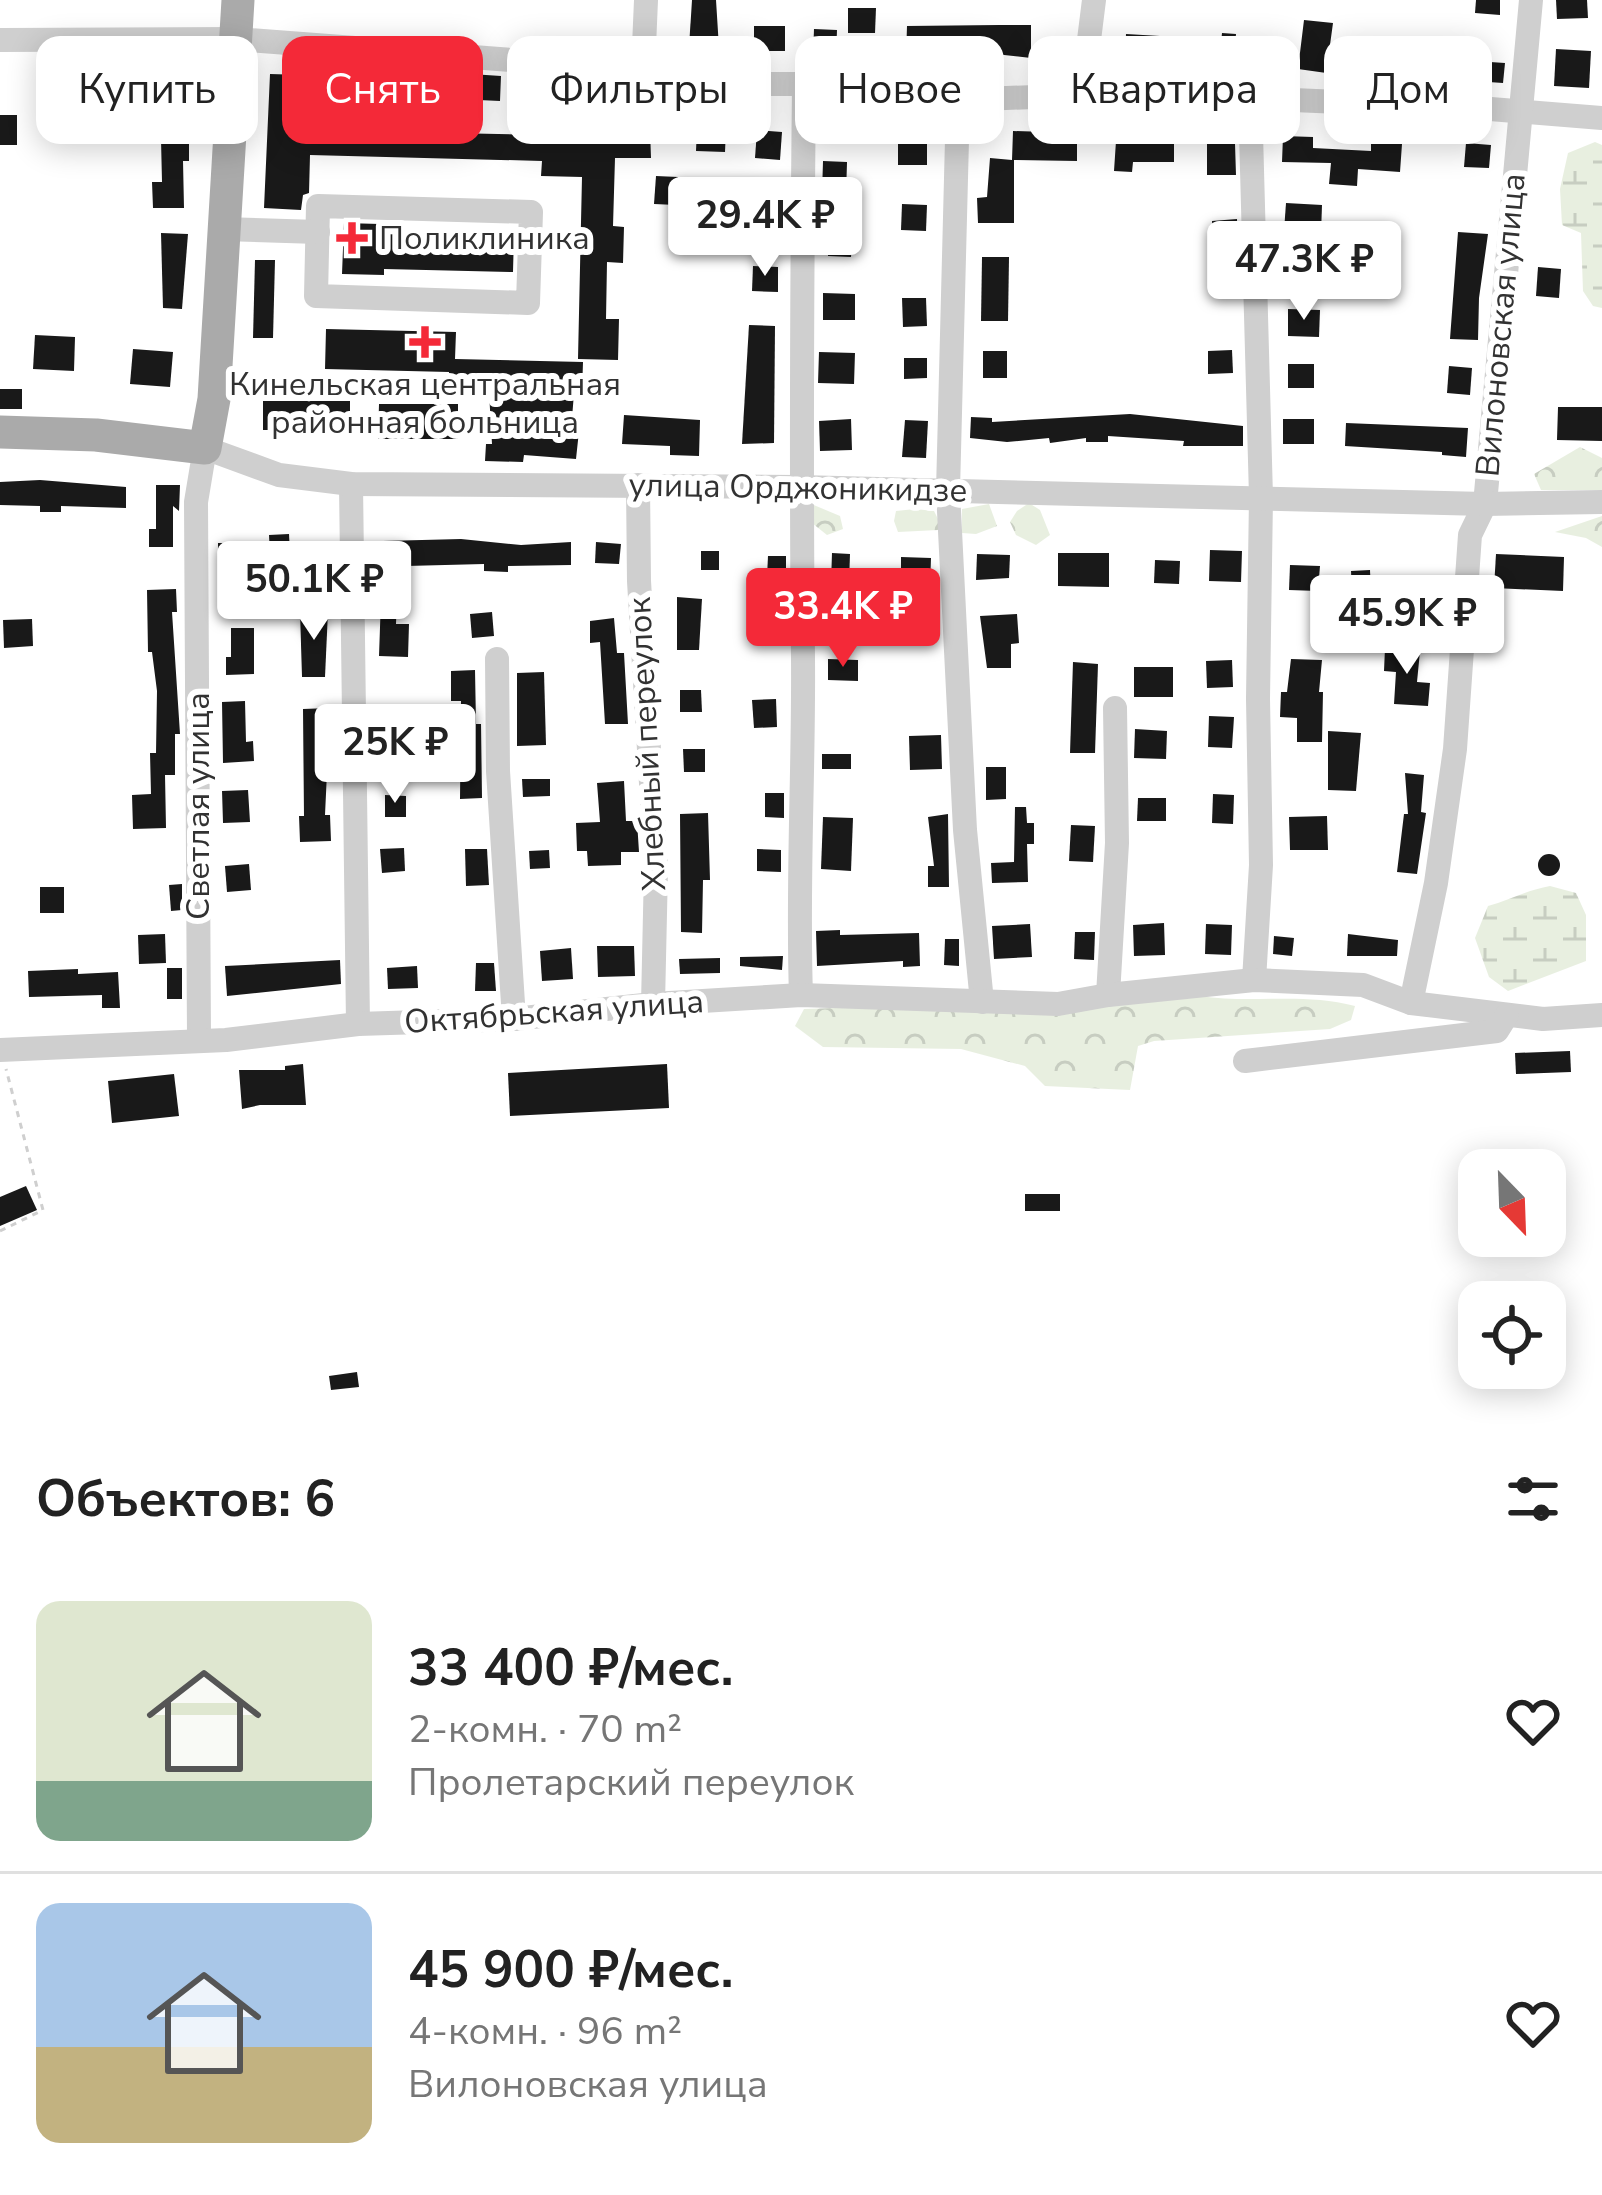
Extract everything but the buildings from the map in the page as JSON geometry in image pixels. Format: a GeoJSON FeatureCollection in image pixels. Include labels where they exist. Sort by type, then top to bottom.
{"type":"FeatureCollection","features":[{"type":"Feature","properties":{"kind":"main road","name":"Светлая улица"},"geometry":{"type":"LineString","coordinates":[[236,36],[238,0]]}},
{"type":"Feature","properties":{"kind":"main road","name":"Светлая улица"},"geometry":{"type":"LineString","coordinates":[[205,448],[214,399],[229,144]]}},
{"type":"Feature","properties":{"kind":"main road","name":"улица Орджоникидзе"},"geometry":{"type":"LineString","coordinates":[[0,432],[96,435],[205,448]]}},
{"type":"Feature","properties":{"kind":"street"},"geometry":{"type":"LineString","coordinates":[[644,36],[646,0]]}},
{"type":"Feature","properties":{"kind":"street"},"geometry":{"type":"LineString","coordinates":[[1090,36],[1094,0]]}},
{"type":"Feature","properties":{"kind":"street","name":"Вилоновская улица"},"geometry":{"type":"LineString","coordinates":[[1412,1003],[1436,883],[1454,749],[1470,535],[1485,504],[1531,0]]}},
{"type":"Feature","properties":{"kind":"street"},"geometry":{"type":"LineString","coordinates":[[0,40],[36,40]]}},
{"type":"Feature","properties":{"kind":"street"},"geometry":{"type":"LineString","coordinates":[[258,41],[507,60]]}},
{"type":"Feature","properties":{"kind":"street"},"geometry":{"type":"LineString","coordinates":[[1300,100],[1602,118]]}},
{"type":"Feature","properties":{"kind":"street"},"geometry":{"type":"LineString","coordinates":[[801,995],[803,144]]}},
{"type":"Feature","properties":{"kind":"street"},"geometry":{"type":"LineString","coordinates":[[957,144],[948,491],[965,830],[982,1002]]}},
{"type":"Feature","properties":{"kind":"street"},"geometry":{"type":"LineString","coordinates":[[1251,144],[1261,497],[1261,865],[1253,980]]}},
{"type":"Feature","properties":{"kind":"street"},"geometry":{"type":"LineString","coordinates":[[318,206],[531,212],[528,303],[316,296],[317,232],[318,206]]}},
{"type":"Feature","properties":{"kind":"street"},"geometry":{"type":"LineString","coordinates":[[224,229],[317,232]]}},
{"type":"Feature","properties":{"kind":"street","name":"улица Орджоникидзе"},"geometry":{"type":"LineString","coordinates":[[205,448],[279,475],[350,484],[799,487],[1485,504],[1602,502]]}},
{"type":"Feature","properties":{"kind":"street","name":"Светлая улица"},"geometry":{"type":"LineString","coordinates":[[200,1038],[196,502],[205,448]]}},
{"type":"Feature","properties":{"kind":"street"},"geometry":{"type":"LineString","coordinates":[[350,484],[358,1024]]}},
{"type":"Feature","properties":{"kind":"street","name":"Хлебный переулок"},"geometry":{"type":"LineString","coordinates":[[638,485],[656,868],[653,1004]]}},
{"type":"Feature","properties":{"kind":"street"},"geometry":{"type":"LineString","coordinates":[[497,659],[498,771],[514,1019]]}},
{"type":"Feature","properties":{"kind":"street"},"geometry":{"type":"LineString","coordinates":[[1108,995],[1117,843],[1114,708]]}},
{"type":"Feature","properties":{"kind":"street","name":"Октябрьская улица"},"geometry":{"type":"LineString","coordinates":[[0,1050],[226,1040],[358,1024],[514,1019],[801,995],[1058,1004],[1253,980],[1363,985],[1412,1003],[1543,1019],[1602,1016]]}},
{"type":"Feature","properties":{"kind":"street"},"geometry":{"type":"LineString","coordinates":[[1245,1061],[1497,1031],[1507,1015]]}},
{"type":"Feature","properties":{"kind":"path"},"geometry":{"type":"LineString","coordinates":[[0,1050],[43,1210],[0,1231]]}},
{"type":"Feature","properties":{"kind":"green space"},"geometry":{"type":"Polygon","coordinates":[[[1595,142],[1602,145],[1602,308],[1593,306],[1583,291],[1581,233],[1562,225],[1560,189],[1568,153],[1595,142]]]}},
{"type":"Feature","properties":{"kind":"green space"},"geometry":{"type":"Polygon","coordinates":[[[1580,447],[1602,458],[1602,490],[1541,490],[1534,474],[1580,447]]]}},
{"type":"Feature","properties":{"kind":"green space"},"geometry":{"type":"Polygon","coordinates":[[[809,503],[840,516],[843,529],[827,535],[812,523],[809,503]]]}},
{"type":"Feature","properties":{"kind":"green space"},"geometry":{"type":"Polygon","coordinates":[[[1029,503],[1040,510],[1050,535],[1036,545],[1016,535],[1010,522],[1029,503]]]}},
{"type":"Feature","properties":{"kind":"green space"},"geometry":{"type":"Polygon","coordinates":[[[989,504],[997,526],[976,534],[962,533],[962,509],[989,504]]]}},
{"type":"Feature","properties":{"kind":"green space"},"geometry":{"type":"Polygon","coordinates":[[[896,511],[934,511],[938,530],[898,532],[896,511]]]}},
{"type":"Feature","properties":{"kind":"green space"},"geometry":{"type":"Polygon","coordinates":[[[1602,516],[1602,547],[1586,538],[1555,532],[1602,516]]]}},
{"type":"Feature","properties":{"kind":"green space"},"geometry":{"type":"Polygon","coordinates":[[[1550,886],[1576,893],[1586,915],[1586,961],[1508,991],[1489,977],[1475,938],[1488,906],[1550,886]]]}},
{"type":"Feature","properties":{"kind":"green space"},"geometry":{"type":"Polygon","coordinates":[[[1200,996],[1355,1006],[1351,1020],[1330,1029],[1138,1046],[1130,1090],[1045,1086],[1025,1066],[961,1049],[823,1047],[795,1026],[804,1009],[1200,996]]]}},
{"type":"Feature","properties":{"kind":"place","name":"Поликлиника"},"geometry":{"type":"Point","coordinates":[352,238]}},
{"type":"Feature","properties":{"kind":"place","name":"Кинельская центральная районная больница"},"geometry":{"type":"Point","coordinates":[425,342]}}]}
